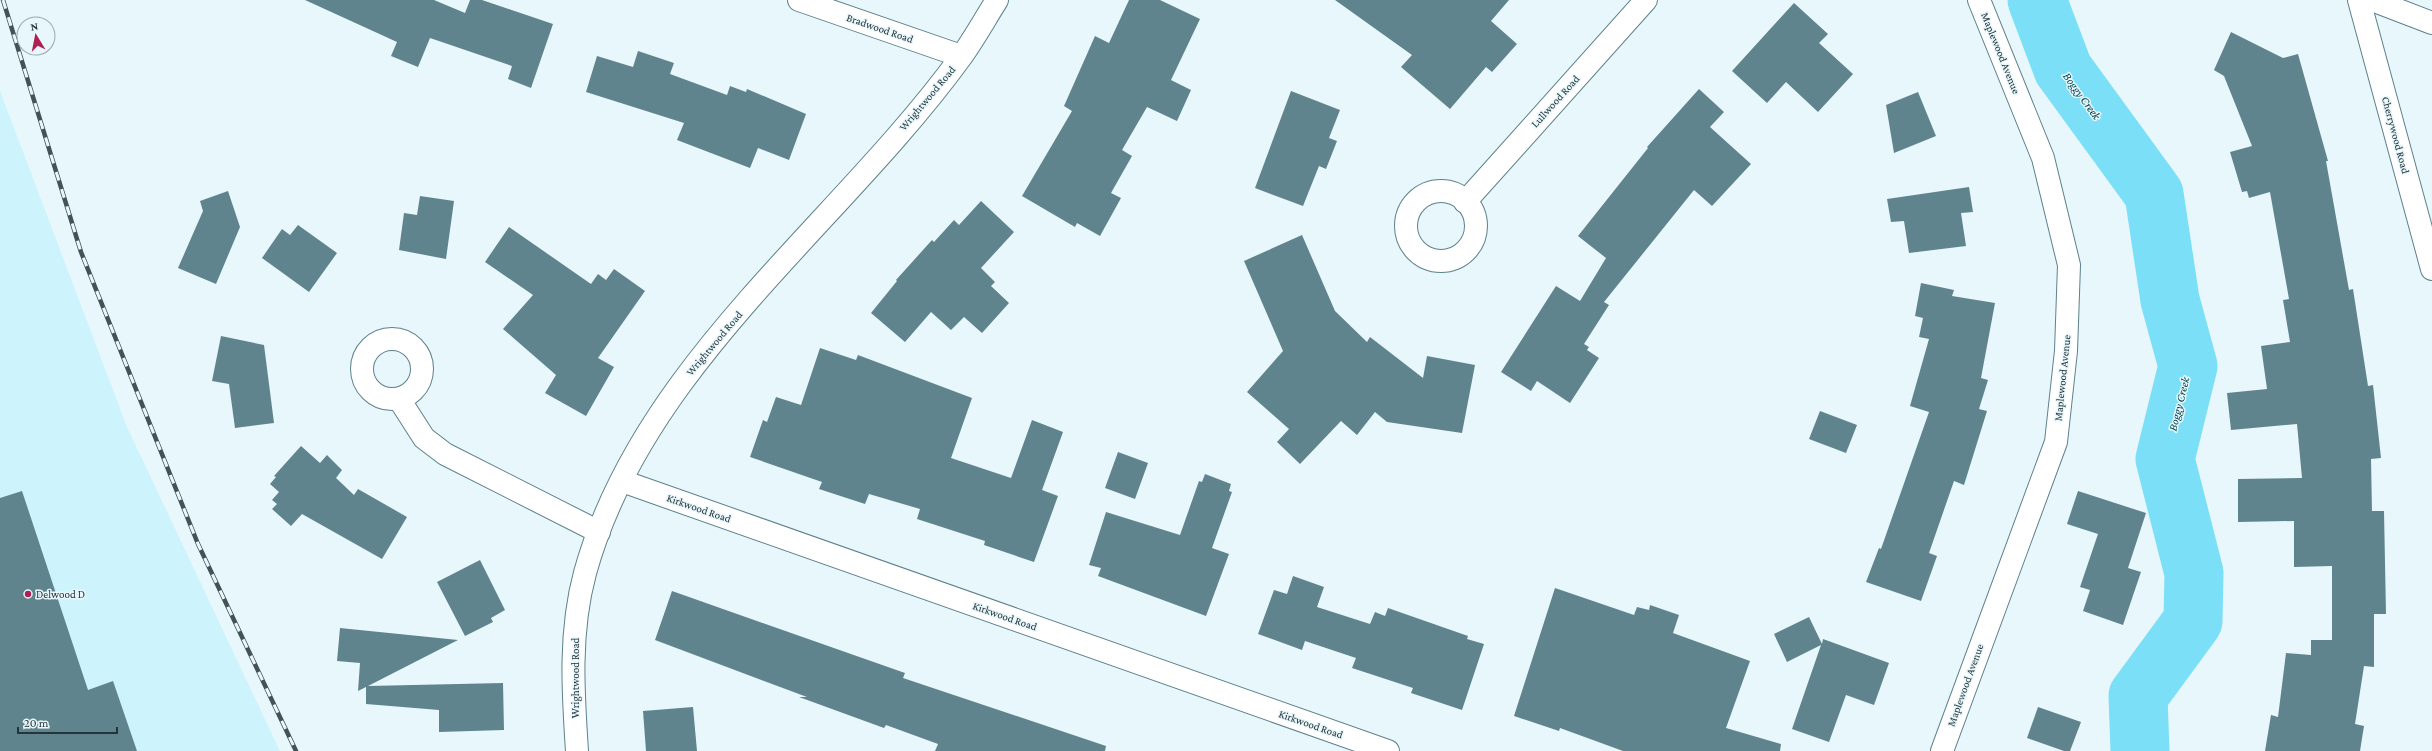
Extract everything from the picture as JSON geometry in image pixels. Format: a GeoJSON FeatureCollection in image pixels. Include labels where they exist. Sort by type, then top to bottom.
{"type":"FeatureCollection","features":[{"type":"Feature","properties":{"kind":"street","name":"Bradwood Road"},"geometry":{"type":"LineString","coordinates":[[799,0],[961,56]]}},
{"type":"Feature","properties":{"kind":"street","name":"Wrightwood Road"},"geometry":{"type":"LineString","coordinates":[[577,751],[573,645],[585,575],[599,532],[622,481],[652,428],[686,377],[756,293],[915,114],[961,56],[997,0]]}},
{"type":"Feature","properties":{"kind":"street","name":"Lullwood Road"},"geometry":{"type":"LineString","coordinates":[[1465,202],[1646,0]]}},
{"type":"Feature","properties":{"kind":"street","name":"Maplewood Avenue"},"geometry":{"type":"LineString","coordinates":[[1942,751],[2056,442],[2066,351],[2069,265],[2052,196],[2042,158],[1979,0]]}},
{"type":"Feature","properties":{"kind":"street","name":"Cherrywood Road"},"geometry":{"type":"LineString","coordinates":[[2359,0],[2432,269]]}},
{"type":"Feature","properties":{"kind":"street"},"geometry":{"type":"LineString","coordinates":[[2372,0],[2432,23]]}},
{"type":"Feature","properties":{"kind":"street"},"geometry":{"type":"LineString","coordinates":[[399,399],[424,438],[445,454],[599,532]]}},
{"type":"Feature","properties":{"kind":"street","name":"Kirkwood Road"},"geometry":{"type":"LineString","coordinates":[[622,481],[1388,751]]}},
{"type":"Feature","properties":{"kind":"shaded area"},"geometry":{"type":"Polygon","coordinates":[[[0,91],[127,427],[280,751],[0,751],[0,91]]]}},
{"type":"Feature","properties":{"kind":"building"},"geometry":{"type":"Polygon","coordinates":[[[305,0],[434,0],[465,13],[470,0],[482,0],[553,24],[531,88],[508,79],[512,66],[430,38],[418,67],[391,56],[397,42],[305,0]]]}},
{"type":"Feature","properties":{"kind":"building"},"geometry":{"type":"Polygon","coordinates":[[[1129,0],[1160,0],[1200,19],[1171,80],[1191,90],[1177,121],[1147,107],[1122,150],[1132,156],[1111,193],[1121,198],[1100,236],[1077,223],[1075,227],[1022,196],[1072,111],[1064,106],[1095,36],[1109,43],[1129,0]]]}},
{"type":"Feature","properties":{"kind":"building"},"geometry":{"type":"Polygon","coordinates":[[[1335,0],[1509,0],[1491,21],[1517,44],[1492,72],[1486,67],[1450,109],[1401,67],[1412,55],[1335,0]]]}},
{"type":"Feature","properties":{"kind":"building"},"geometry":{"type":"Polygon","coordinates":[[[1794,3],[1828,34],[1819,43],[1853,74],[1818,112],[1786,82],[1767,103],[1732,71],[1794,3]]]}},
{"type":"Feature","properties":{"kind":"building"},"geometry":{"type":"Polygon","coordinates":[[[2231,32],[2283,58],[2298,54],[2328,161],[2326,161],[2349,290],[2353,289],[2368,386],[2373,385],[2381,458],[2371,459],[2372,511],[2384,511],[2386,614],[2374,614],[2374,667],[2364,666],[2355,724],[2364,726],[2360,751],[2265,751],[2271,715],[2278,717],[2286,653],[2311,655],[2311,640],[2332,640],[2332,566],[2294,567],[2294,521],[2238,522],[2238,479],[2302,478],[2297,424],[2231,430],[2227,393],[2267,389],[2261,346],[2290,342],[2283,300],[2289,299],[2270,192],[2249,198],[2247,191],[2242,192],[2230,152],[2252,146],[2224,76],[2214,70],[2231,32]]]}},
{"type":"Feature","properties":{"kind":"building"},"geometry":{"type":"Polygon","coordinates":[[[638,51],[674,63],[670,74],[727,95],[730,86],[746,92],[747,89],[806,114],[789,160],[758,148],[750,168],[677,140],[684,123],[586,92],[597,56],[633,67],[638,51]]]}},
{"type":"Feature","properties":{"kind":"building"},"geometry":{"type":"Polygon","coordinates":[[[1699,89],[1724,112],[1710,127],[1751,164],[1712,206],[1694,190],[1604,302],[1609,305],[1584,344],[1589,347],[1587,350],[1599,358],[1570,403],[1537,381],[1531,391],[1501,372],[1556,286],[1580,301],[1606,258],[1578,236],[1648,148],[1647,147],[1699,89]]]}},
{"type":"Feature","properties":{"kind":"building"},"geometry":{"type":"Polygon","coordinates":[[[1291,91],[1340,110],[1329,138],[1337,141],[1326,169],[1319,166],[1303,206],[1255,188],[1291,91]]]}},
{"type":"Feature","properties":{"kind":"building"},"geometry":{"type":"Polygon","coordinates":[[[1918,92],[1936,136],[1894,153],[1886,105],[1918,92]]]}},
{"type":"Feature","properties":{"kind":"building"},"geometry":{"type":"Polygon","coordinates":[[[1969,187],[1973,212],[1961,213],[1966,246],[1909,253],[1904,221],[1891,222],[1887,199],[1969,187]]]}},
{"type":"Feature","properties":{"kind":"building"},"geometry":{"type":"Polygon","coordinates":[[[228,191],[240,227],[216,284],[178,268],[203,211],[200,201],[228,191]]]}},
{"type":"Feature","properties":{"kind":"building"},"geometry":{"type":"Polygon","coordinates":[[[420,196],[454,201],[446,259],[399,250],[404,213],[417,215],[420,196]]]}},
{"type":"Feature","properties":{"kind":"building"},"geometry":{"type":"Polygon","coordinates":[[[981,201],[1014,232],[981,268],[995,282],[991,286],[1009,303],[982,333],[964,317],[951,330],[931,312],[905,342],[871,313],[897,281],[896,280],[932,240],[934,242],[954,220],[959,225],[981,201]]]}},
{"type":"Feature","properties":{"kind":"building"},"geometry":{"type":"Polygon","coordinates":[[[298,225],[337,253],[309,292],[262,258],[282,229],[290,235],[298,225]]]}},
{"type":"Feature","properties":{"kind":"building"},"geometry":{"type":"Polygon","coordinates":[[[509,227],[591,284],[598,274],[606,280],[614,269],[645,291],[598,358],[614,367],[586,416],[545,393],[556,375],[503,329],[533,295],[485,262],[509,227]]]}},
{"type":"Feature","properties":{"kind":"building"},"geometry":{"type":"Polygon","coordinates":[[[1302,235],[1335,311],[1367,342],[1370,337],[1423,378],[1427,356],[1475,365],[1462,433],[1387,422],[1375,412],[1357,435],[1341,421],[1300,464],[1277,442],[1289,429],[1247,392],[1283,351],[1244,261],[1302,235]]]}},
{"type":"Feature","properties":{"kind":"building"},"geometry":{"type":"Polygon","coordinates":[[[1921,283],[1954,290],[1952,296],[1995,303],[1981,378],[1988,380],[1979,409],[1987,411],[1964,485],[1954,481],[1929,553],[1937,556],[1921,601],[1866,582],[1879,548],[1881,549],[1929,412],[1910,406],[1929,339],[1919,337],[1923,318],[1915,316],[1921,283]]]}},
{"type":"Feature","properties":{"kind":"building"},"geometry":{"type":"Polygon","coordinates":[[[221,336],[264,345],[274,423],[235,428],[229,384],[212,381],[221,336]]]}},
{"type":"Feature","properties":{"kind":"building"},"geometry":{"type":"Polygon","coordinates":[[[820,348],[856,360],[858,355],[972,398],[951,458],[1011,478],[1032,420],[1063,432],[1042,490],[1058,496],[1034,562],[984,545],[985,541],[917,519],[920,509],[869,494],[865,504],[819,489],[822,482],[750,457],[763,420],[767,422],[776,397],[801,405],[820,348]]]}},
{"type":"Feature","properties":{"kind":"building"},"geometry":{"type":"Polygon","coordinates":[[[1820,411],[1857,425],[1846,453],[1809,439],[1820,411]]]}},
{"type":"Feature","properties":{"kind":"building"},"geometry":{"type":"Polygon","coordinates":[[[301,446],[320,463],[327,455],[342,470],[336,478],[354,495],[358,489],[407,517],[382,559],[302,514],[291,526],[272,509],[277,504],[272,500],[279,492],[270,484],[276,477],[274,476],[301,446]]]}},
{"type":"Feature","properties":{"kind":"building"},"geometry":{"type":"Polygon","coordinates":[[[1118,452],[1148,463],[1135,499],[1105,488],[1118,452]]]}},
{"type":"Feature","properties":{"kind":"building"},"geometry":{"type":"Polygon","coordinates":[[[1205,474],[1231,484],[1229,491],[1232,492],[1212,548],[1229,554],[1206,616],[1098,576],[1101,568],[1089,565],[1106,512],[1180,535],[1199,481],[1202,482],[1205,474]]]}},
{"type":"Feature","properties":{"kind":"building","name":"Delwood D"},"geometry":{"type":"Polygon","coordinates":[[[22,491],[88,690],[113,681],[137,751],[0,751],[0,498],[22,491]]]}},
{"type":"Feature","properties":{"kind":"building"},"geometry":{"type":"Polygon","coordinates":[[[2078,491],[2146,513],[2128,568],[2141,572],[2123,625],[2083,611],[2090,590],[2080,587],[2098,534],[2067,524],[2078,491]]]}},
{"type":"Feature","properties":{"kind":"building"},"geometry":{"type":"Polygon","coordinates":[[[480,560],[505,610],[491,618],[493,622],[465,636],[437,582],[480,560]]]}},
{"type":"Feature","properties":{"kind":"building"},"geometry":{"type":"Polygon","coordinates":[[[1293,576],[1324,587],[1317,607],[1370,624],[1375,612],[1385,616],[1388,608],[1468,636],[1467,639],[1484,644],[1462,710],[1411,693],[1413,688],[1352,668],[1356,658],[1305,641],[1302,650],[1258,634],[1274,590],[1287,594],[1293,576]]]}},
{"type":"Feature","properties":{"kind":"building"},"geometry":{"type":"Polygon","coordinates":[[[1555,588],[1634,615],[1637,607],[1649,610],[1650,605],[1679,615],[1673,633],[1750,661],[1726,728],[1781,744],[1780,751],[1623,751],[1560,728],[1559,731],[1514,716],[1555,588]]]}},
{"type":"Feature","properties":{"kind":"building"},"geometry":{"type":"Polygon","coordinates":[[[672,591],[905,673],[903,678],[1106,746],[1105,751],[935,751],[938,744],[886,725],[884,728],[799,697],[807,697],[655,640],[672,591]]]}},
{"type":"Feature","properties":{"kind":"building"},"geometry":{"type":"Polygon","coordinates":[[[1809,617],[1822,644],[1823,639],[1889,663],[1874,705],[1846,695],[1829,742],[1792,729],[1821,645],[1787,662],[1774,634],[1809,617]]]}},
{"type":"Feature","properties":{"kind":"building"},"geometry":{"type":"Polygon","coordinates":[[[340,628],[458,640],[368,686],[503,683],[504,730],[439,732],[439,710],[366,704],[366,687],[358,691],[360,663],[337,661],[340,628]]]}},
{"type":"Feature","properties":{"kind":"building"},"geometry":{"type":"Polygon","coordinates":[[[693,707],[697,751],[646,751],[643,711],[693,707]]]}},
{"type":"Feature","properties":{"kind":"building"},"geometry":{"type":"Polygon","coordinates":[[[2038,707],[2081,722],[2070,751],[2064,751],[2027,738],[2038,707]]]}},
{"type":"Feature","properties":{"kind":"waterway","name":"Boggy Creek"},"geometry":{"type":"LineString","coordinates":[[2037,0],[2063,69],[2154,194],[2170,300],[2188,366],[2165,459],[2194,573],[2193,621],[2138,696],[2140,751]]}},
{"type":"Feature","properties":{"kind":"railway"},"geometry":{"type":"LineString","coordinates":[[3,0],[81,252],[198,544],[296,751]]}},
{"type":"Feature","properties":{"kind":"place","name":"Delwood D"},"geometry":{"type":"Point","coordinates":[28,594]}}]}
